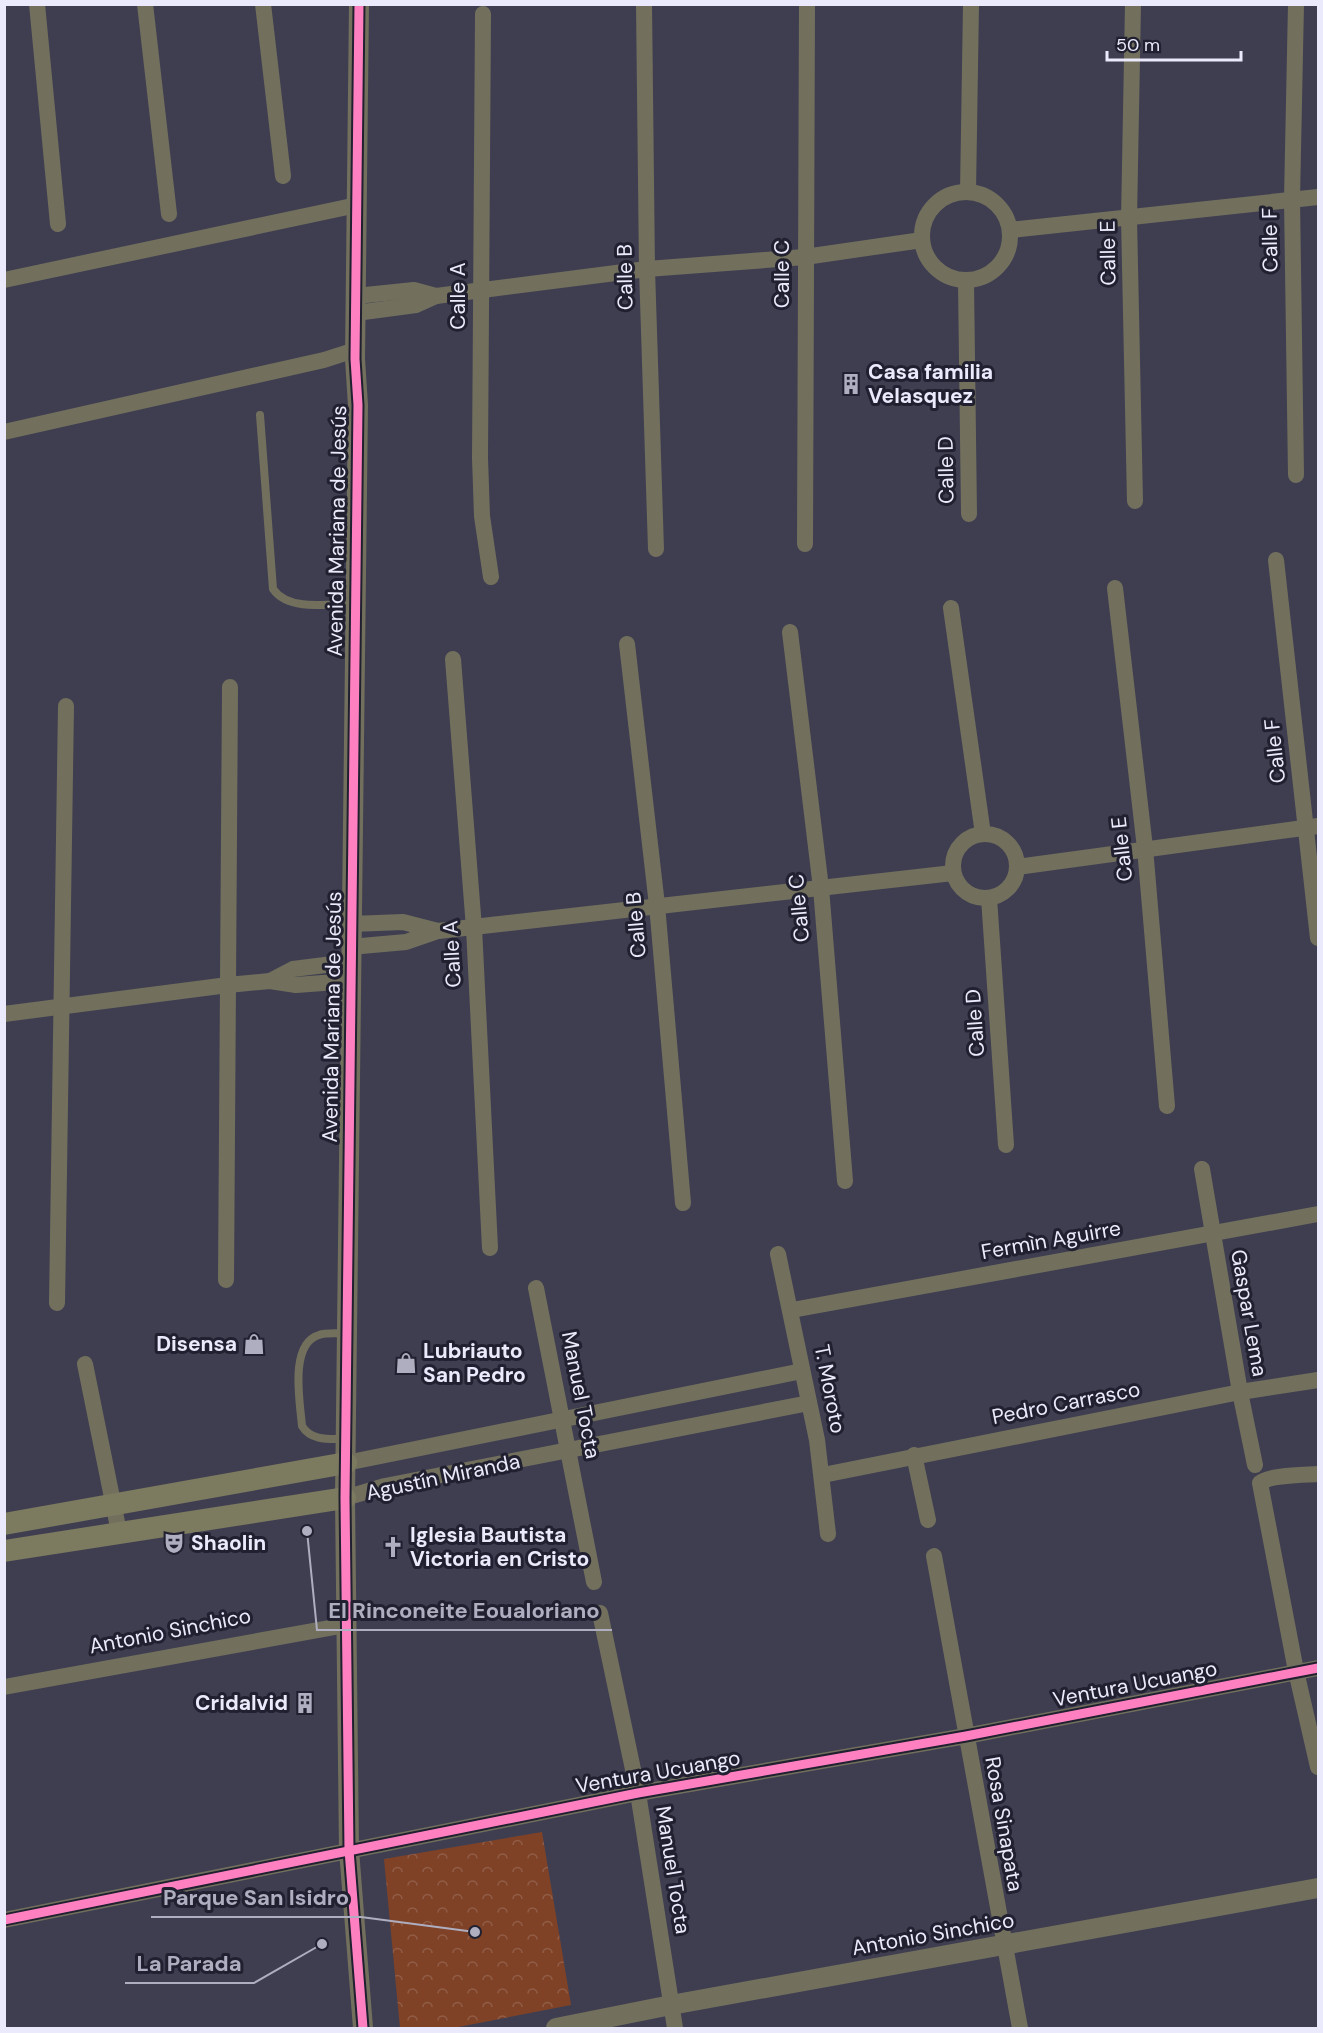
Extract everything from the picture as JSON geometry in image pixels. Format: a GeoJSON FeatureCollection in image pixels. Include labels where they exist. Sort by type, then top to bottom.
{"type":"FeatureCollection","features":[{"type":"Feature","properties":{"kind":"main road","name":"Agustín Miranda"},"geometry":{"type":"LineString","coordinates":[[4,1524],[346,1463]]}},
{"type":"Feature","properties":{"kind":"main road","name":"Agustín Miranda"},"geometry":{"type":"LineString","coordinates":[[4,1551],[345,1498]]}},
{"type":"Feature","properties":{"kind":"street"},"geometry":{"type":"LineString","coordinates":[[37,4],[58,224]]}},
{"type":"Feature","properties":{"kind":"street"},"geometry":{"type":"LineString","coordinates":[[145,4],[169,214]]}},
{"type":"Feature","properties":{"kind":"street"},"geometry":{"type":"LineString","coordinates":[[263,4],[283,176]]}},
{"type":"Feature","properties":{"kind":"street","name":"Avenida Mariana de Jesús"},"geometry":{"type":"LineString","coordinates":[[359,4],[355,350],[358,405],[345,1498],[349,1850],[363,2028]]}},
{"type":"Feature","properties":{"kind":"street","name":"Calle B"},"geometry":{"type":"LineString","coordinates":[[644,4],[647,269],[656,549]]}},
{"type":"Feature","properties":{"kind":"street","name":"Calle C"},"geometry":{"type":"LineString","coordinates":[[805,544],[807,4]]}},
{"type":"Feature","properties":{"kind":"street"},"geometry":{"type":"LineString","coordinates":[[968,192],[971,4]]}},
{"type":"Feature","properties":{"kind":"street","name":"Calle E"},"geometry":{"type":"LineString","coordinates":[[1134,4],[1129,219],[1135,501]]}},
{"type":"Feature","properties":{"kind":"street","name":"Calle F"},"geometry":{"type":"LineString","coordinates":[[1296,4],[1292,199],[1296,475]]}},
{"type":"Feature","properties":{"kind":"street","name":"Calle A"},"geometry":{"type":"LineString","coordinates":[[483,14],[480,291],[481,504],[491,577]]}},
{"type":"Feature","properties":{"kind":"street"},"geometry":{"type":"LineString","coordinates":[[968,192],[989,198],[1005,213],[1010,230],[1009,251],[1002,263],[992,273],[966,281],[941,273],[925,253],[922,240],[923,228],[934,206],[955,193],[968,192]]}},
{"type":"Feature","properties":{"kind":"street"},"geometry":{"type":"LineString","coordinates":[[1010,230],[1129,219],[1318,196]]}},
{"type":"Feature","properties":{"kind":"street"},"geometry":{"type":"LineString","coordinates":[[4,280],[357,205]]}},
{"type":"Feature","properties":{"kind":"street"},"geometry":{"type":"LineString","coordinates":[[356,305],[416,305],[436,296],[647,269],[805,257],[922,240]]}},
{"type":"Feature","properties":{"kind":"street","name":"Calle D"},"geometry":{"type":"LineString","coordinates":[[966,281],[969,514]]}},
{"type":"Feature","properties":{"kind":"street"},"geometry":{"type":"LineString","coordinates":[[4,432],[324,360],[355,350]]}},
{"type":"Feature","properties":{"kind":"street","name":"Calle F"},"geometry":{"type":"LineString","coordinates":[[1276,560],[1312,826],[1318,938]]}},
{"type":"Feature","properties":{"kind":"street","name":"Calle E"},"geometry":{"type":"LineString","coordinates":[[1114,588],[1145,848],[1167,1106]]}},
{"type":"Feature","properties":{"kind":"street"},"geometry":{"type":"LineString","coordinates":[[951,608],[983,834]]}},
{"type":"Feature","properties":{"kind":"street","name":"Calle C"},"geometry":{"type":"LineString","coordinates":[[790,632],[821,888],[845,1181]]}},
{"type":"Feature","properties":{"kind":"street","name":"Calle B"},"geometry":{"type":"LineString","coordinates":[[627,644],[657,906],[683,1203]]}},
{"type":"Feature","properties":{"kind":"street","name":"Calle A"},"geometry":{"type":"LineString","coordinates":[[453,659],[474,928],[490,1248]]}},
{"type":"Feature","properties":{"kind":"street"},"geometry":{"type":"LineString","coordinates":[[226,1280],[230,687]]}},
{"type":"Feature","properties":{"kind":"street"},"geometry":{"type":"LineString","coordinates":[[57,1303],[66,706]]}},
{"type":"Feature","properties":{"kind":"street"},"geometry":{"type":"LineString","coordinates":[[1017,867],[1312,826]]}},
{"type":"Feature","properties":{"kind":"street"},"geometry":{"type":"LineString","coordinates":[[983,834],[1003,839],[1016,856],[1017,867],[1012,884],[998,896],[979,898],[962,890],[953,873],[953,859],[959,846],[970,838],[983,834]]}},
{"type":"Feature","properties":{"kind":"street"},"geometry":{"type":"LineString","coordinates":[[4,1014],[294,977],[350,963],[438,931],[953,873]]}},
{"type":"Feature","properties":{"kind":"street","name":"Calle D"},"geometry":{"type":"LineString","coordinates":[[989,898],[1006,1145]]}},
{"type":"Feature","properties":{"kind":"street"},"geometry":{"type":"LineString","coordinates":[[351,924],[403,922],[438,931]]}},
{"type":"Feature","properties":{"kind":"street","name":"Gaspar Lema"},"geometry":{"type":"LineString","coordinates":[[1202,1169],[1240,1392],[1256,1464]]}},
{"type":"Feature","properties":{"kind":"street","name":"Fermìn Aguirre"},"geometry":{"type":"LineString","coordinates":[[792,1310],[858,1296],[1212,1235],[1318,1214]]}},
{"type":"Feature","properties":{"kind":"street","name":"T. Moroto"},"geometry":{"type":"LineString","coordinates":[[778,1254],[792,1310],[823,1475],[828,1534]]}},
{"type":"Feature","properties":{"kind":"street","name":"Manuel Tocta"},"geometry":{"type":"LineString","coordinates":[[536,1288],[594,1582]]}},
{"type":"Feature","properties":{"kind":"street"},"geometry":{"type":"LineString","coordinates":[[85,1364],[119,1532]]}},
{"type":"Feature","properties":{"kind":"street","name":"Agustín Miranda"},"geometry":{"type":"LineString","coordinates":[[346,1463],[802,1371]]}},
{"type":"Feature","properties":{"kind":"street","name":"Pedro Carrasco"},"geometry":{"type":"LineString","coordinates":[[823,1475],[914,1455],[1240,1392],[1318,1380]]}},
{"type":"Feature","properties":{"kind":"street","name":"Agustín Miranda"},"geometry":{"type":"LineString","coordinates":[[345,1498],[385,1486],[809,1403]]}},
{"type":"Feature","properties":{"kind":"street"},"geometry":{"type":"LineString","coordinates":[[914,1455],[928,1520]]}},
{"type":"Feature","properties":{"kind":"street"},"geometry":{"type":"LineString","coordinates":[[1318,1474],[1273,1478],[1264,1480],[1260,1484],[1296,1671],[1318,1767]]}},
{"type":"Feature","properties":{"kind":"street","name":"Rosa Sinapata"},"geometry":{"type":"LineString","coordinates":[[934,1556],[1003,1946],[1020,2028]]}},
{"type":"Feature","properties":{"kind":"street","name":"Manuel Tocta"},"geometry":{"type":"LineString","coordinates":[[600,1613],[638,1793],[675,2028]]}},
{"type":"Feature","properties":{"kind":"street","name":"Antonio Sinchico"},"geometry":{"type":"LineString","coordinates":[[4,1687],[346,1624]]}},
{"type":"Feature","properties":{"kind":"street","name":"Ventura Ucuango"},"geometry":{"type":"LineString","coordinates":[[4,1920],[638,1793],[966,1736],[1318,1668]]}},
{"type":"Feature","properties":{"kind":"street","name":"Antonio Sinchico"},"geometry":{"type":"LineString","coordinates":[[556,2028],[671,2005],[1318,1888]]}},
{"type":"Feature","properties":{"kind":"lane"},"geometry":{"type":"LineString","coordinates":[[260,415],[273,589],[278,596],[291,603],[355,603]]}},
{"type":"Feature","properties":{"kind":"lane"},"geometry":{"type":"LineString","coordinates":[[346,1439],[325,1439],[311,1436],[305,1431],[301,1415],[299,1363],[306,1343],[319,1335],[348,1333]]}},
{"type":"Feature","properties":{"kind":"green space"},"geometry":{"type":"Polygon","coordinates":[[[542,1832],[571,2005],[453,2028],[400,2028],[384,1859],[542,1832]]]}},
{"type":"Feature","properties":{"kind":"cycle path"},"geometry":{"type":"LineString","coordinates":[[359,4],[355,359],[358,405],[345,1498],[349,1850],[363,2028]]}},
{"type":"Feature","properties":{"kind":"cycle path"},"geometry":{"type":"LineString","coordinates":[[4,1920],[638,1793],[966,1736],[1318,1668]]}},
{"type":"Feature","properties":{"kind":"place","name":"Casa familia Velasquez"},"geometry":{"type":"Point","coordinates":[851,384]}},
{"type":"Feature","properties":{"kind":"place","name":"Disensa"},"geometry":{"type":"Point","coordinates":[254,1344]}},
{"type":"Feature","properties":{"kind":"place","name":"Lubriauto San Pedro"},"geometry":{"type":"Point","coordinates":[406,1363]}},
{"type":"Feature","properties":{"kind":"place","name":"El Rinconeite Eoualoriano"},"geometry":{"type":"Point","coordinates":[307,1531]}},
{"type":"Feature","properties":{"kind":"place","name":"Shaolin"},"geometry":{"type":"Point","coordinates":[174,1543]}},
{"type":"Feature","properties":{"kind":"place","name":"Iglesia Bautista Victoria en Cristo"},"geometry":{"type":"Point","coordinates":[393,1547]}},
{"type":"Feature","properties":{"kind":"place","name":"Cridalvid"},"geometry":{"type":"Point","coordinates":[305,1703]}},
{"type":"Feature","properties":{"kind":"place","name":"Parque San Isidro"},"geometry":{"type":"Point","coordinates":[475,1932]}},
{"type":"Feature","properties":{"kind":"place","name":"La Parada"},"geometry":{"type":"Point","coordinates":[322,1944]}}]}
